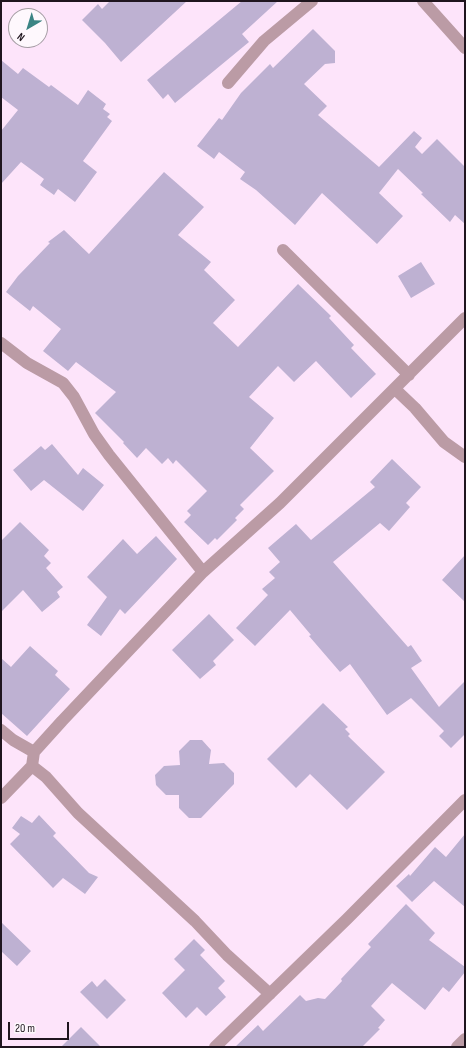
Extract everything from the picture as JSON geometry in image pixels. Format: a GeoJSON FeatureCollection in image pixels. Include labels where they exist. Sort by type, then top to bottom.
{"type":"FeatureCollection","features":[{"type":"Feature","properties":{"kind":"street"},"geometry":{"type":"LineString","coordinates":[[228,83],[264,41],[312,1]]}},
{"type":"Feature","properties":{"kind":"street"},"geometry":{"type":"LineString","coordinates":[[423,1],[465,48]]}},
{"type":"Feature","properties":{"kind":"street"},"geometry":{"type":"LineString","coordinates":[[282,250],[409,374]]}},
{"type":"Feature","properties":{"kind":"street"},"geometry":{"type":"LineString","coordinates":[[1,798],[32,766],[34,752],[124,653],[202,572],[280,503],[465,318]]}},
{"type":"Feature","properties":{"kind":"street"},"geometry":{"type":"LineString","coordinates":[[1,343],[27,363],[63,383],[74,397],[94,434],[109,455],[202,572]]}},
{"type":"Feature","properties":{"kind":"street"},"geometry":{"type":"LineString","coordinates":[[395,389],[415,408],[444,442],[465,457]]}},
{"type":"Feature","properties":{"kind":"street"},"geometry":{"type":"LineString","coordinates":[[1,730],[12,740],[34,752]]}},
{"type":"Feature","properties":{"kind":"street"},"geometry":{"type":"LineString","coordinates":[[32,766],[46,777],[78,813],[195,921],[227,955],[270,994]]}},
{"type":"Feature","properties":{"kind":"street"},"geometry":{"type":"LineString","coordinates":[[215,1047],[465,800]]}},
{"type":"Feature","properties":{"kind":"street"},"geometry":{"type":"LineString","coordinates":[[457,1047],[465,1039]]}},
{"type":"Feature","properties":{"kind":"building"},"geometry":{"type":"Polygon","coordinates":[[[110,1],[187,1],[121,62],[105,43],[82,20],[98,4],[102,9],[110,1]]]}},
{"type":"Feature","properties":{"kind":"building"},"geometry":{"type":"Polygon","coordinates":[[[242,1],[278,1],[242,34],[249,42],[175,103],[168,94],[163,99],[147,80],[242,1]]]}},
{"type":"Feature","properties":{"kind":"building"},"geometry":{"type":"Polygon","coordinates":[[[313,29],[335,51],[335,63],[325,64],[304,84],[327,106],[318,115],[379,167],[414,131],[422,138],[415,147],[422,154],[437,139],[465,167],[465,224],[455,215],[450,222],[398,169],[379,193],[403,216],[377,244],[322,193],[295,225],[256,190],[240,179],[245,172],[219,152],[214,159],[197,146],[219,118],[222,120],[241,93],[270,64],[273,68],[313,29]]]}},
{"type":"Feature","properties":{"kind":"building"},"geometry":{"type":"Polygon","coordinates":[[[1,60],[18,74],[23,68],[49,87],[51,85],[78,105],[88,90],[106,104],[103,109],[110,114],[107,117],[112,121],[83,161],[97,172],[75,202],[58,189],[54,195],[40,185],[44,179],[21,162],[1,184],[1,131],[18,110],[1,97],[1,60]]]}},
{"type":"Feature","properties":{"kind":"building"},"geometry":{"type":"Polygon","coordinates":[[[164,172],[204,207],[178,235],[211,262],[204,270],[235,300],[213,323],[238,347],[298,284],[331,316],[329,318],[354,345],[351,348],[376,374],[351,398],[316,361],[294,382],[278,366],[249,397],[274,418],[250,448],[274,471],[240,505],[244,509],[235,518],[237,520],[217,540],[215,538],[208,545],[184,522],[191,515],[187,511],[207,491],[176,460],[173,464],[168,458],[162,464],[146,448],[137,458],[123,443],[124,442],[95,413],[116,392],[76,362],[68,371],[43,351],[61,329],[33,306],[30,311],[6,292],[18,276],[50,243],[48,242],[64,230],[89,254],[164,172]]]}},
{"type":"Feature","properties":{"kind":"building"},"geometry":{"type":"Polygon","coordinates":[[[421,262],[435,284],[411,298],[398,276],[421,262]]]}},
{"type":"Feature","properties":{"kind":"building"},"geometry":{"type":"Polygon","coordinates":[[[52,444],[78,475],[83,468],[104,485],[83,511],[44,480],[31,491],[13,470],[41,446],[45,450],[52,444]]]}},
{"type":"Feature","properties":{"kind":"building"},"geometry":{"type":"Polygon","coordinates":[[[392,459],[421,487],[406,503],[410,507],[389,531],[380,523],[333,562],[408,647],[411,645],[422,661],[411,668],[439,707],[465,681],[465,734],[451,748],[439,736],[444,731],[411,698],[387,715],[350,664],[340,672],[309,636],[311,635],[290,610],[255,646],[236,628],[268,595],[262,589],[275,578],[269,572],[280,562],[268,548],[296,524],[311,540],[375,487],[370,482],[392,459]]]}},
{"type":"Feature","properties":{"kind":"building"},"geometry":{"type":"Polygon","coordinates":[[[20,522],[49,550],[44,556],[51,563],[46,568],[63,587],[57,592],[60,597],[42,612],[23,590],[1,612],[1,541],[20,522]]]}},
{"type":"Feature","properties":{"kind":"building"},"geometry":{"type":"Polygon","coordinates":[[[156,536],[177,559],[125,614],[120,609],[101,636],[87,625],[107,597],[87,577],[123,539],[137,554],[156,536]]]}},
{"type":"Feature","properties":{"kind":"building"},"geometry":{"type":"Polygon","coordinates":[[[465,555],[465,602],[442,580],[465,555]]]}},
{"type":"Feature","properties":{"kind":"building"},"geometry":{"type":"Polygon","coordinates":[[[209,614],[234,640],[213,661],[216,665],[200,679],[172,650],[209,614]]]}},
{"type":"Feature","properties":{"kind":"building"},"geometry":{"type":"Polygon","coordinates":[[[30,646],[58,671],[55,675],[70,689],[27,736],[1,713],[1,658],[11,667],[30,646]]]}},
{"type":"Feature","properties":{"kind":"building"},"geometry":{"type":"Polygon","coordinates":[[[323,703],[348,727],[345,729],[350,734],[348,736],[385,772],[347,810],[310,774],[296,788],[267,759],[323,703]]]}},
{"type":"Feature","properties":{"kind":"building"},"geometry":{"type":"Polygon","coordinates":[[[190,740],[202,740],[211,750],[209,764],[224,763],[234,773],[234,784],[201,818],[189,818],[179,808],[179,795],[166,795],[156,785],[155,775],[164,766],[180,765],[179,751],[190,740]]]}},
{"type":"Feature","properties":{"kind":"building"},"geometry":{"type":"Polygon","coordinates":[[[39,815],[56,833],[53,836],[89,873],[98,877],[85,894],[63,878],[53,888],[10,844],[20,834],[12,828],[21,816],[32,823],[39,815]]]}},
{"type":"Feature","properties":{"kind":"building"},"geometry":{"type":"Polygon","coordinates":[[[465,834],[465,907],[434,881],[412,902],[396,886],[409,874],[410,876],[435,847],[446,857],[465,834]]]}},
{"type":"Feature","properties":{"kind":"building"},"geometry":{"type":"Polygon","coordinates":[[[406,904],[435,933],[429,940],[465,967],[465,972],[449,992],[443,987],[425,1010],[392,983],[371,1006],[385,1020],[378,1028],[380,1029],[362,1047],[235,1047],[258,1025],[263,1031],[300,995],[306,1001],[318,998],[325,999],[342,981],[341,979],[371,947],[368,944],[406,904]]]}},
{"type":"Feature","properties":{"kind":"building"},"geometry":{"type":"Polygon","coordinates":[[[1,922],[31,951],[17,966],[1,951],[1,922]]]}},
{"type":"Feature","properties":{"kind":"building"},"geometry":{"type":"Polygon","coordinates":[[[194,939],[205,950],[200,955],[225,981],[218,988],[226,997],[206,1016],[197,1007],[186,1018],[162,993],[185,970],[174,959],[194,939]]]}},
{"type":"Feature","properties":{"kind":"building"},"geometry":{"type":"Polygon","coordinates":[[[105,979],[126,1000],[107,1019],[80,992],[92,981],[97,987],[105,979]]]}},
{"type":"Feature","properties":{"kind":"building"},"geometry":{"type":"Polygon","coordinates":[[[81,1027],[101,1047],[61,1047],[81,1027]]]}}]}
